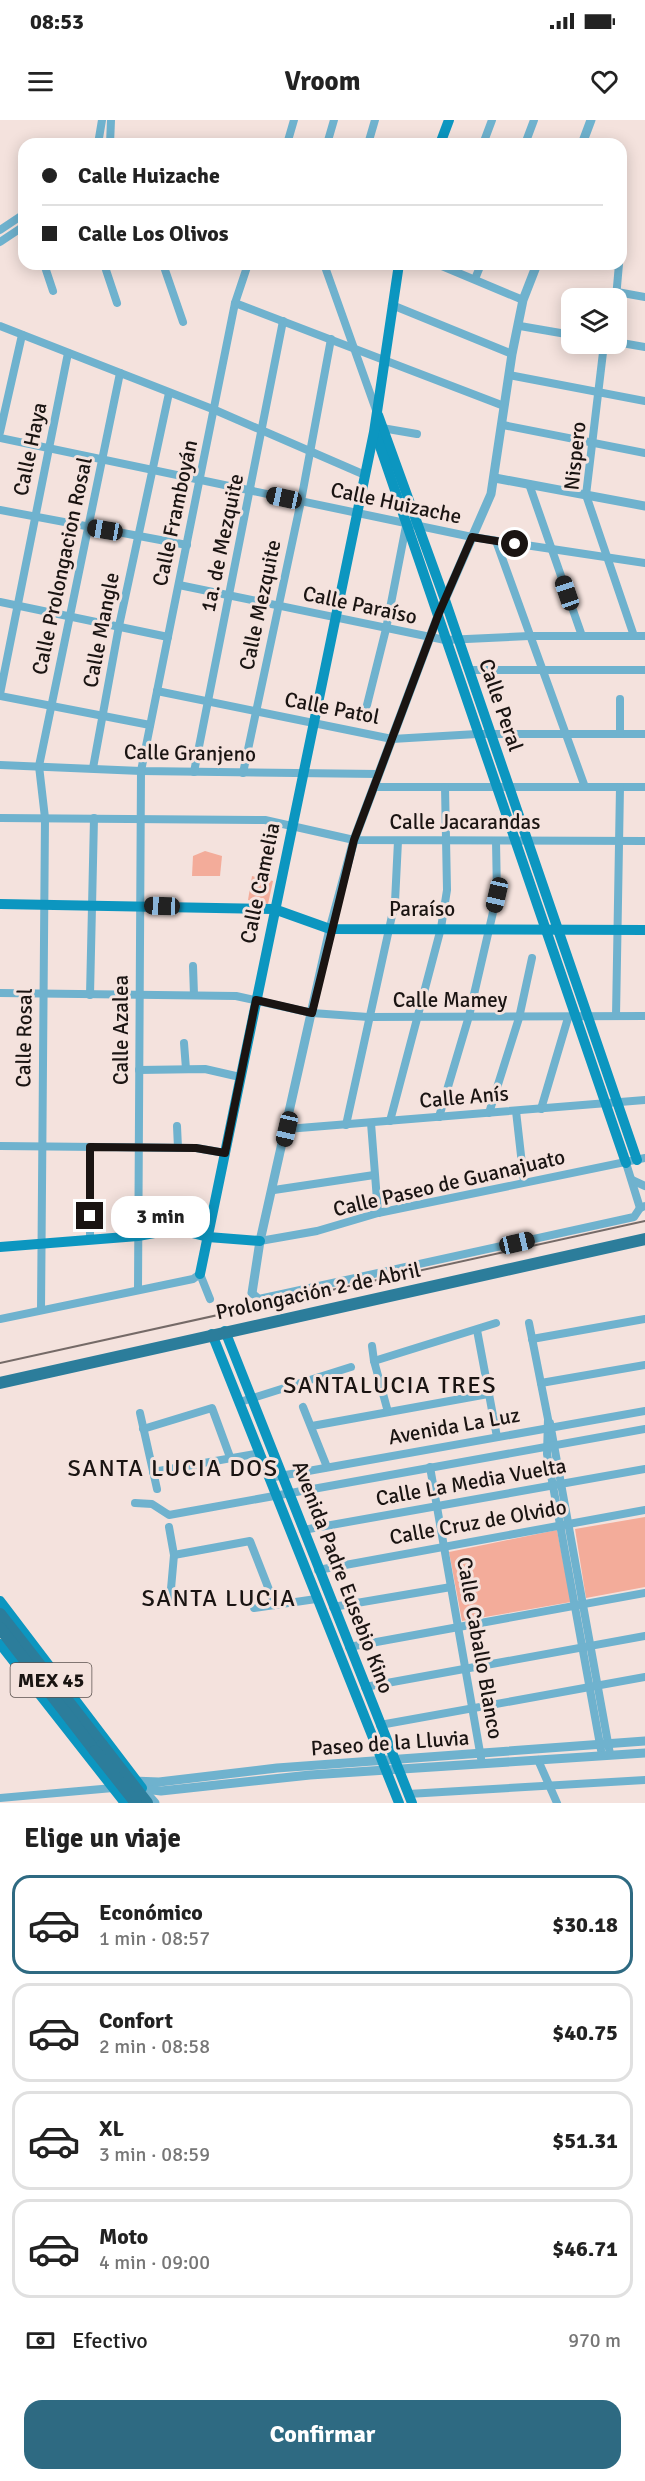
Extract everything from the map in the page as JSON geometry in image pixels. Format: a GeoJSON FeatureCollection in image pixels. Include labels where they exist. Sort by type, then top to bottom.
{"type":"FeatureCollection","features":[{"type":"Feature","properties":{"kind":"main road"},"geometry":{"type":"LineString","coordinates":[[442,138],[449,120]]}},
{"type":"Feature","properties":{"kind":"main road"},"geometry":{"type":"LineString","coordinates":[[376,411],[398,270]]}},
{"type":"Feature","properties":{"kind":"main road","name":"Calle Peral"},"geometry":{"type":"LineString","coordinates":[[376,411],[378,430],[411,525],[439,613],[445,640],[545,929],[572,1017],[636,1160]]}},
{"type":"Feature","properties":{"kind":"main road","name":"Calle Camelia"},"geometry":{"type":"LineString","coordinates":[[200,1274],[312,723],[365,475],[378,430]]}},
{"type":"Feature","properties":{"kind":"main road","name":"Calle Peral"},"geometry":{"type":"LineString","coordinates":[[411,525],[445,600],[588,1015],[612,1103]]}},
{"type":"Feature","properties":{"kind":"main road","name":"Paraíso"},"geometry":{"type":"LineString","coordinates":[[0,904],[274,909],[330,929],[645,930]]}},
{"type":"Feature","properties":{"kind":"main road"},"geometry":{"type":"LineString","coordinates":[[0,1246],[138,1236],[176,1229],[208,1237],[260,1241]]}},
{"type":"Feature","properties":{"kind":"main road","name":"Prolongación 2 de Abril"},"geometry":{"type":"LineString","coordinates":[[0,1383],[645,1239]]}},
{"type":"Feature","properties":{"kind":"main road","name":"Avenida Padre Eusebio Kino"},"geometry":{"type":"LineString","coordinates":[[225,1331],[410,1798]]}},
{"type":"Feature","properties":{"kind":"main road","name":"Avenida Padre Eusebio Kino"},"geometry":{"type":"LineString","coordinates":[[212,1334],[399,1803]]}},
{"type":"Feature","properties":{"kind":"main road"},"geometry":{"type":"LineString","coordinates":[[0,1601],[140,1784]]}},
{"type":"Feature","properties":{"kind":"main road","name":"MEX 45"},"geometry":{"type":"LineString","coordinates":[[0,1614],[97,1753],[150,1803]]}},
{"type":"Feature","properties":{"kind":"main road","name":"MEX 45"},"geometry":{"type":"LineString","coordinates":[[0,1628],[136,1803]]}},
{"type":"Feature","properties":{"kind":"main road"},"geometry":{"type":"LineString","coordinates":[[0,1644],[97,1753],[110,1785],[125,1803]]}},
{"type":"Feature","properties":{"kind":"street"},"geometry":{"type":"LineString","coordinates":[[99,138],[102,120]]}},
{"type":"Feature","properties":{"kind":"street"},"geometry":{"type":"LineString","coordinates":[[110,138],[111,120]]}},
{"type":"Feature","properties":{"kind":"street"},"geometry":{"type":"LineString","coordinates":[[289,138],[294,120]]}},
{"type":"Feature","properties":{"kind":"street"},"geometry":{"type":"LineString","coordinates":[[329,138],[334,120]]}},
{"type":"Feature","properties":{"kind":"street"},"geometry":{"type":"LineString","coordinates":[[370,138],[375,120]]}},
{"type":"Feature","properties":{"kind":"street"},"geometry":{"type":"LineString","coordinates":[[485,138],[492,120]]}},
{"type":"Feature","properties":{"kind":"street"},"geometry":{"type":"LineString","coordinates":[[527,138],[534,120]]}},
{"type":"Feature","properties":{"kind":"street"},"geometry":{"type":"LineString","coordinates":[[584,138],[591,120]]}},
{"type":"Feature","properties":{"kind":"street"},"geometry":{"type":"LineString","coordinates":[[0,230],[18,218]]}},
{"type":"Feature","properties":{"kind":"street"},"geometry":{"type":"LineString","coordinates":[[0,242],[18,230]]}},
{"type":"Feature","properties":{"kind":"street"},"geometry":{"type":"LineString","coordinates":[[46,270],[53,291]]}},
{"type":"Feature","properties":{"kind":"street"},"geometry":{"type":"LineString","coordinates":[[106,270],[117,303]]}},
{"type":"Feature","properties":{"kind":"street"},"geometry":{"type":"LineString","coordinates":[[165,270],[183,322]]}},
{"type":"Feature","properties":{"kind":"street","name":"Calle Framboyán"},"geometry":{"type":"LineString","coordinates":[[141,771],[235,303],[246,270]]}},
{"type":"Feature","properties":{"kind":"street","name":"Calle Peral"},"geometry":{"type":"LineString","coordinates":[[326,270],[376,411]]}},
{"type":"Feature","properties":{"kind":"street"},"geometry":{"type":"LineString","coordinates":[[452,270],[523,300]]}},
{"type":"Feature","properties":{"kind":"street"},"geometry":{"type":"LineString","coordinates":[[475,279],[479,270]]}},
{"type":"Feature","properties":{"kind":"street"},"geometry":{"type":"LineString","coordinates":[[535,270],[523,300],[520,326],[512,354],[491,494],[439,613],[354,840],[330,929],[274,1190],[260,1241],[252,1293],[259,1299],[634,1217],[642,1207],[632,1180],[636,1160]]}},
{"type":"Feature","properties":{"kind":"street"},"geometry":{"type":"LineString","coordinates":[[617,288],[618,270]]}},
{"type":"Feature","properties":{"kind":"street"},"geometry":{"type":"LineString","coordinates":[[627,296],[645,297]]}},
{"type":"Feature","properties":{"kind":"street"},"geometry":{"type":"LineString","coordinates":[[235,303],[504,406]]}},
{"type":"Feature","properties":{"kind":"street"},"geometry":{"type":"LineString","coordinates":[[392,305],[512,354]]}},
{"type":"Feature","properties":{"kind":"street","name":"1a. de Mezquite"},"geometry":{"type":"LineString","coordinates":[[194,772],[283,321]]}},
{"type":"Feature","properties":{"kind":"street"},"geometry":{"type":"LineString","coordinates":[[0,326],[215,410],[310,449],[365,475]]}},
{"type":"Feature","properties":{"kind":"street"},"geometry":{"type":"LineString","coordinates":[[520,326],[561,333]]}},
{"type":"Feature","properties":{"kind":"street"},"geometry":{"type":"LineString","coordinates":[[0,432],[22,335]]}},
{"type":"Feature","properties":{"kind":"street","name":"Calle Mezquite"},"geometry":{"type":"LineString","coordinates":[[243,773],[301,501],[331,339]]}},
{"type":"Feature","properties":{"kind":"street"},"geometry":{"type":"LineString","coordinates":[[627,344],[645,347]]}},
{"type":"Feature","properties":{"kind":"street","name":"Calle Haya"},"geometry":{"type":"LineString","coordinates":[[0,695],[16,605],[68,353]]}},
{"type":"Feature","properties":{"kind":"street","name":"Nispero"},"geometry":{"type":"LineString","coordinates":[[603,354],[586,495],[634,636]]}},
{"type":"Feature","properties":{"kind":"street","name":"Calle Prolongacion Rosal"},"geometry":{"type":"LineString","coordinates":[[39,766],[120,373]]}},
{"type":"Feature","properties":{"kind":"street"},"geometry":{"type":"LineString","coordinates":[[509,375],[645,401]]}},
{"type":"Feature","properties":{"kind":"street","name":"Calle Mangle"},"geometry":{"type":"LineString","coordinates":[[93,768],[119,626],[170,393]]}},
{"type":"Feature","properties":{"kind":"street"},"geometry":{"type":"LineString","coordinates":[[503,425],[645,453]]}},
{"type":"Feature","properties":{"kind":"street"},"geometry":{"type":"LineString","coordinates":[[378,430],[417,434]]}},
{"type":"Feature","properties":{"kind":"street","name":"Calle Huizache"},"geometry":{"type":"LineString","coordinates":[[0,438],[472,537],[645,563]]}},
{"type":"Feature","properties":{"kind":"street"},"geometry":{"type":"LineString","coordinates":[[495,478],[645,506]]}},
{"type":"Feature","properties":{"kind":"street"},"geometry":{"type":"LineString","coordinates":[[530,484],[582,636]]}},
{"type":"Feature","properties":{"kind":"street"},"geometry":{"type":"LineString","coordinates":[[0,510],[187,545]]}},
{"type":"Feature","properties":{"kind":"street"},"geometry":{"type":"LineString","coordinates":[[367,705],[411,525]]}},
{"type":"Feature","properties":{"kind":"street"},"geometry":{"type":"LineString","coordinates":[[496,541],[585,787]]}},
{"type":"Feature","properties":{"kind":"street","name":"Calle Paraíso"},"geometry":{"type":"LineString","coordinates":[[179,585],[334,619],[445,640],[529,636],[645,636]]}},
{"type":"Feature","properties":{"kind":"street"},"geometry":{"type":"LineString","coordinates":[[0,602],[168,637]]}},
{"type":"Feature","properties":{"kind":"street"},"geometry":{"type":"LineString","coordinates":[[469,670],[645,670]]}},
{"type":"Feature","properties":{"kind":"street","name":"Calle Patol"},"geometry":{"type":"LineString","coordinates":[[157,691],[392,739],[477,734],[645,734]]}},
{"type":"Feature","properties":{"kind":"street"},"geometry":{"type":"LineString","coordinates":[[0,695],[150,725]]}},
{"type":"Feature","properties":{"kind":"street"},"geometry":{"type":"LineString","coordinates":[[620,699],[620,734]]}},
{"type":"Feature","properties":{"kind":"street","name":"Calle Granjeno"},"geometry":{"type":"LineString","coordinates":[[0,765],[141,771],[378,774]]}},
{"type":"Feature","properties":{"kind":"street","name":"Calle Rosal"},"geometry":{"type":"LineString","coordinates":[[39,766],[45,818],[41,1310]]}},
{"type":"Feature","properties":{"kind":"street","name":"Calle Azalea"},"geometry":{"type":"LineString","coordinates":[[138,1289],[141,771]]}},
{"type":"Feature","properties":{"kind":"street"},"geometry":{"type":"LineString","coordinates":[[374,787],[645,787]]}},
{"type":"Feature","properties":{"kind":"street"},"geometry":{"type":"LineString","coordinates":[[390,1121],[441,928],[447,890],[445,787]]}},
{"type":"Feature","properties":{"kind":"street"},"geometry":{"type":"LineString","coordinates":[[616,1016],[620,787]]}},
{"type":"Feature","properties":{"kind":"street","name":"Calle Jacarandas"},"geometry":{"type":"LineString","coordinates":[[0,818],[265,820],[354,840],[645,841]]}},
{"type":"Feature","properties":{"kind":"street"},"geometry":{"type":"LineString","coordinates":[[90,995],[94,818]]}},
{"type":"Feature","properties":{"kind":"street"},"geometry":{"type":"LineString","coordinates":[[346,1125],[395,902],[398,841]]}},
{"type":"Feature","properties":{"kind":"street"},"geometry":{"type":"LineString","coordinates":[[439,1117],[469,1016],[497,895],[496,841]]}},
{"type":"Feature","properties":{"kind":"street"},"geometry":{"type":"LineString","coordinates":[[489,1113],[519,1018],[532,958]]}},
{"type":"Feature","properties":{"kind":"street"},"geometry":{"type":"LineString","coordinates":[[193,966],[194,995]]}},
{"type":"Feature","properties":{"kind":"street","name":"Calle Mamey"},"geometry":{"type":"LineString","coordinates":[[0,993],[236,996],[312,1013],[368,1017],[645,1016]]}},
{"type":"Feature","properties":{"kind":"street"},"geometry":{"type":"LineString","coordinates":[[540,1109],[572,1017]]}},
{"type":"Feature","properties":{"kind":"street"},"geometry":{"type":"LineString","coordinates":[[184,1043],[186,1069]]}},
{"type":"Feature","properties":{"kind":"street"},"geometry":{"type":"LineString","coordinates":[[139,1071],[205,1069],[240,1077]]}},
{"type":"Feature","properties":{"kind":"street","name":"Calle Anís"},"geometry":{"type":"LineString","coordinates":[[287,1129],[612,1103],[644,1098]]}},
{"type":"Feature","properties":{"kind":"street"},"geometry":{"type":"LineString","coordinates":[[516,1111],[524,1182]]}},
{"type":"Feature","properties":{"kind":"street"},"geometry":{"type":"LineString","coordinates":[[371,1123],[378,1213]]}},
{"type":"Feature","properties":{"kind":"street"},"geometry":{"type":"LineString","coordinates":[[177,1126],[178,1148]]}},
{"type":"Feature","properties":{"kind":"street"},"geometry":{"type":"LineString","coordinates":[[0,1146],[178,1148],[225,1153]]}},
{"type":"Feature","properties":{"kind":"street"},"geometry":{"type":"LineString","coordinates":[[90,1147],[90,1240]]}},
{"type":"Feature","properties":{"kind":"street","name":"Calle Paseo de Guanajuato"},"geometry":{"type":"LineString","coordinates":[[260,1241],[317,1231],[378,1213],[636,1160]]}},
{"type":"Feature","properties":{"kind":"street"},"geometry":{"type":"LineString","coordinates":[[274,1190],[374,1175]]}},
{"type":"Feature","properties":{"kind":"street"},"geometry":{"type":"LineString","coordinates":[[632,1180],[645,1186]]}},
{"type":"Feature","properties":{"kind":"street"},"geometry":{"type":"LineString","coordinates":[[0,1318],[193,1279],[200,1274],[210,1299]]}},
{"type":"Feature","properties":{"kind":"street"},"geometry":{"type":"LineString","coordinates":[[532,1339],[645,1319]]}},
{"type":"Feature","properties":{"kind":"street"},"geometry":{"type":"LineString","coordinates":[[374,1362],[496,1323]]}},
{"type":"Feature","properties":{"kind":"street"},"geometry":{"type":"LineString","coordinates":[[529,1323],[549,1424],[557,1485],[606,1755]]}},
{"type":"Feature","properties":{"kind":"street"},"geometry":{"type":"LineString","coordinates":[[477,1330],[497,1437]]}},
{"type":"Feature","properties":{"kind":"street"},"geometry":{"type":"LineString","coordinates":[[372,1346],[374,1362],[388,1412]]}},
{"type":"Feature","properties":{"kind":"street"},"geometry":{"type":"LineString","coordinates":[[541,1383],[645,1365]]}},
{"type":"Feature","properties":{"kind":"street"},"geometry":{"type":"LineString","coordinates":[[240,1402],[251,1396],[351,1367]]}},
{"type":"Feature","properties":{"kind":"street"},"geometry":{"type":"LineString","coordinates":[[312,1426],[488,1394]]}},
{"type":"Feature","properties":{"kind":"street"},"geometry":{"type":"LineString","coordinates":[[303,1407],[327,1467]]}},
{"type":"Feature","properties":{"kind":"street"},"geometry":{"type":"LineString","coordinates":[[143,1429],[212,1408],[230,1457]]}},
{"type":"Feature","properties":{"kind":"street","name":"Avenida La Luz"},"geometry":{"type":"LineString","coordinates":[[269,1478],[497,1437],[549,1424],[645,1411]]}},
{"type":"Feature","properties":{"kind":"street"},"geometry":{"type":"LineString","coordinates":[[140,1413],[157,1489]]}},
{"type":"Feature","properties":{"kind":"street","name":"Avenida La Luz"},"geometry":{"type":"LineString","coordinates":[[135,1503],[152,1504],[169,1515],[645,1429]]}},
{"type":"Feature","properties":{"kind":"street"},"geometry":{"type":"LineString","coordinates":[[153,1472],[260,1453]]}},
{"type":"Feature","properties":{"kind":"street","name":"Calle Caballo Blanco"},"geometry":{"type":"LineString","coordinates":[[430,1467],[482,1759]]}},
{"type":"Feature","properties":{"kind":"street","name":"Calle La Media Vuelta"},"geometry":{"type":"LineString","coordinates":[[303,1530],[645,1469]]}},
{"type":"Feature","properties":{"kind":"street","name":"Calle Cruz de Olvido"},"geometry":{"type":"LineString","coordinates":[[318,1569],[645,1510]]}},
{"type":"Feature","properties":{"kind":"street"},"geometry":{"type":"LineString","coordinates":[[169,1527],[174,1555],[170,1600]]}},
{"type":"Feature","properties":{"kind":"street"},"geometry":{"type":"LineString","coordinates":[[174,1555],[250,1542],[274,1605]]}},
{"type":"Feature","properties":{"kind":"street"},"geometry":{"type":"LineString","coordinates":[[333,1607],[451,1587]]}},
{"type":"Feature","properties":{"kind":"street"},"geometry":{"type":"LineString","coordinates":[[349,1647],[458,1629],[645,1593]]}},
{"type":"Feature","properties":{"kind":"street"},"geometry":{"type":"LineString","coordinates":[[254,1608],[316,1599]]}},
{"type":"Feature","properties":{"kind":"street"},"geometry":{"type":"LineString","coordinates":[[365,1687],[645,1636]]}},
{"type":"Feature","properties":{"kind":"street"},"geometry":{"type":"LineString","coordinates":[[380,1725],[645,1677]]}},
{"type":"Feature","properties":{"kind":"street","name":"Paseo de la Lluvia"},"geometry":{"type":"LineString","coordinates":[[110,1785],[140,1784],[277,1768],[396,1765],[482,1759],[645,1741]]}},
{"type":"Feature","properties":{"kind":"street"},"geometry":{"type":"LineString","coordinates":[[97,1753],[109,1764],[114,1759],[115,1750]]}},
{"type":"Feature","properties":{"kind":"street","name":"Paseo de la Lluvia"},"geometry":{"type":"LineString","coordinates":[[482,1759],[538,1760],[645,1753]]}},
{"type":"Feature","properties":{"kind":"street"},"geometry":{"type":"LineString","coordinates":[[538,1760],[557,1803]]}},
{"type":"Feature","properties":{"kind":"street"},"geometry":{"type":"LineString","coordinates":[[410,1798],[551,1785],[645,1780]]}},
{"type":"Feature","properties":{"kind":"street"},"geometry":{"type":"LineString","coordinates":[[140,1784],[150,1803]]}},
{"type":"Feature","properties":{"kind":"street"},"geometry":{"type":"LineString","coordinates":[[0,1797],[14,1800],[85,1791],[110,1785]]}},
{"type":"Feature","properties":{"kind":"shaded area"},"geometry":{"type":"Polygon","coordinates":[[[205,851],[222,856],[220,876],[192,876],[193,856],[205,851]]]}},
{"type":"Feature","properties":{"kind":"shaded area"},"geometry":{"type":"Polygon","coordinates":[[[252,876],[273,881],[268,904],[248,900],[252,876]]]}},
{"type":"Feature","properties":{"kind":"shaded area"},"geometry":{"type":"Polygon","coordinates":[[[645,1517],[645,1587],[586,1598],[575,1529],[645,1517]]]}},
{"type":"Feature","properties":{"kind":"shaded area"},"geometry":{"type":"Polygon","coordinates":[[[557,1530],[571,1602],[462,1621],[449,1552],[557,1530]]]}},
{"type":"Feature","properties":{"kind":"railway"},"geometry":{"type":"LineString","coordinates":[[0,1363],[645,1221]]}},
{"type":"Feature","properties":{"kind":"district","name":"SANTALUCIA TRES"},"geometry":{"type":"Point","coordinates":[390,1385]}},
{"type":"Feature","properties":{"kind":"district","name":"SANTA LUCIA DOS"},"geometry":{"type":"Point","coordinates":[173,1468]}},
{"type":"Feature","properties":{"kind":"district","name":"SANTA LUCIA"},"geometry":{"type":"Point","coordinates":[219,1598]}},
{"type":"Feature","properties":{"kind":"route"},"geometry":{"type":"LineString","coordinates":[[90,1216],[90,1147],[196,1148],[225,1153],[256,1000],[312,1013],[330,929],[354,840],[439,613],[472,537],[515,544]]}}]}
